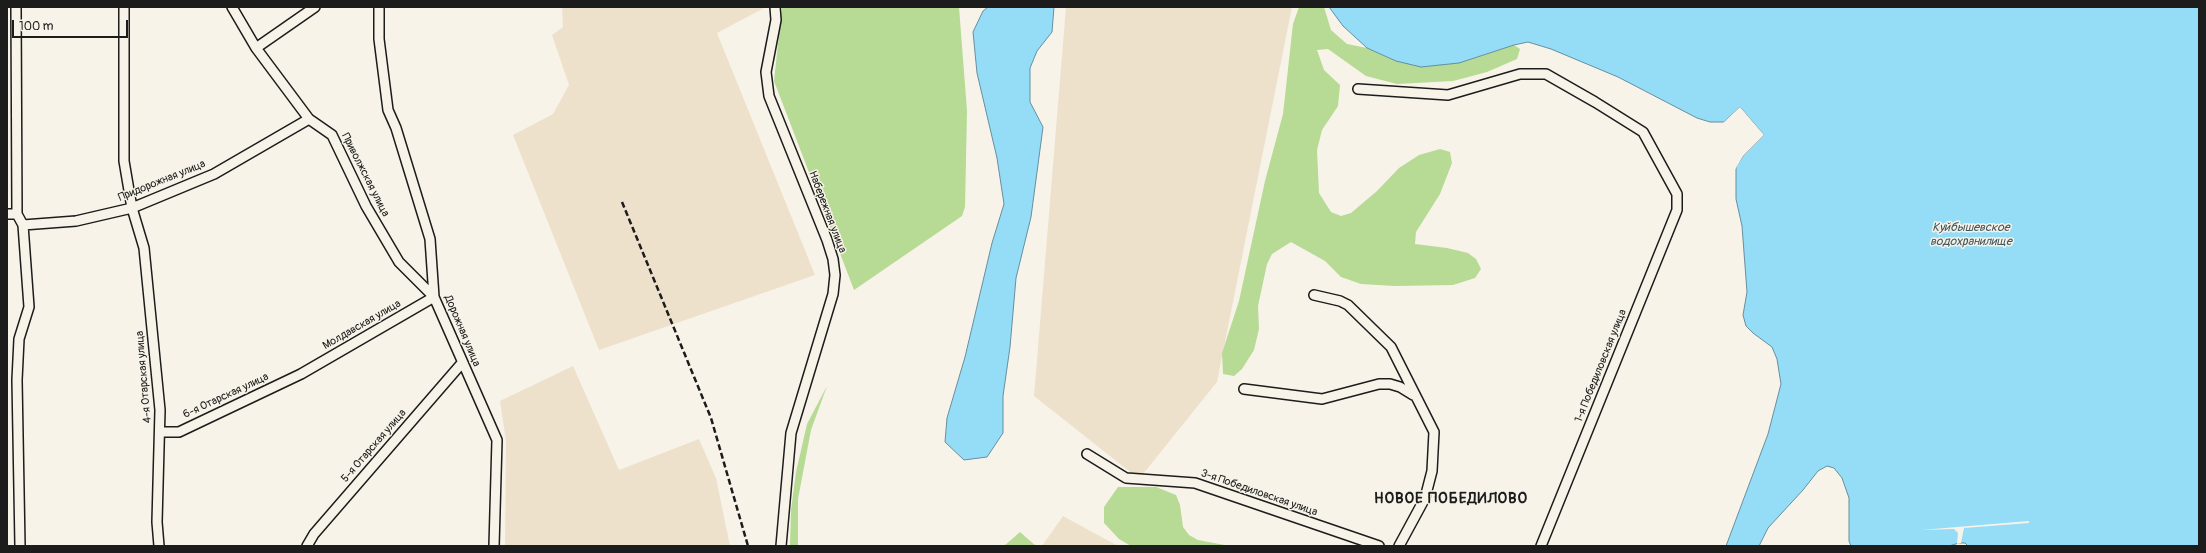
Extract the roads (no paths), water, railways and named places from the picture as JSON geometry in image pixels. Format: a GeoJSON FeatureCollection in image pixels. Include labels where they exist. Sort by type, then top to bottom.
{"type":"FeatureCollection","features":[{"type":"Feature","properties":{"kind":"street"},"geometry":{"type":"LineString","coordinates":[[16,7],[17,214],[23,225],[29,307],[20,339],[17,380],[20,546]]}},
{"type":"Feature","properties":{"kind":"street"},"geometry":{"type":"LineString","coordinates":[[124,7],[124,161],[132,208]]}},
{"type":"Feature","properties":{"kind":"street","name":"Приволжская улица"},"geometry":{"type":"LineString","coordinates":[[232,7],[256,48],[309,119],[332,135],[366,206],[399,262],[434,297]]}},
{"type":"Feature","properties":{"kind":"street"},"geometry":{"type":"LineString","coordinates":[[256,48],[315,7]]}},
{"type":"Feature","properties":{"kind":"street","name":"Дорожная улица"},"geometry":{"type":"LineString","coordinates":[[379,7],[379,39],[388,110],[396,128],[430,239],[434,297],[496,440],[494,546]]}},
{"type":"Feature","properties":{"kind":"street","name":"Набережная улица"},"geometry":{"type":"LineString","coordinates":[[775,7],[776,20],[766,72],[769,96],[827,240],[833,259],[835,275],[833,294],[791,433],[781,546]]}},
{"type":"Feature","properties":{"kind":"street","name":"1-я Победиловская улица"},"geometry":{"type":"LineString","coordinates":[[1358,89],[1448,94],[1520,74],[1546,74],[1643,132],[1677,194],[1677,210],[1541,546]]}},
{"type":"Feature","properties":{"kind":"street","name":"Придорожная улица"},"geometry":{"type":"LineString","coordinates":[[23,225],[76,221],[132,208],[214,174],[309,119]]}},
{"type":"Feature","properties":{"kind":"street","name":"4-я Отарская улица"},"geometry":{"type":"LineString","coordinates":[[132,208],[144,248],[160,410],[157,522],[159,546]]}},
{"type":"Feature","properties":{"kind":"street"},"geometry":{"type":"LineString","coordinates":[[7,214],[17,214]]}},
{"type":"Feature","properties":{"kind":"street"},"geometry":{"type":"LineString","coordinates":[[1314,295],[1340,300],[1348,305],[1382,337],[1397,357],[1413,395],[1434,432],[1432,471],[1423,503],[1399,546]]}},
{"type":"Feature","properties":{"kind":"street","name":"Молдавская улица"},"geometry":{"type":"LineString","coordinates":[[301,374],[434,297]]}},
{"type":"Feature","properties":{"kind":"street","name":"5-я Отарская улица"},"geometry":{"type":"LineString","coordinates":[[307,546],[314,534],[462,364]]}},
{"type":"Feature","properties":{"kind":"street","name":"6-я Отарская улица"},"geometry":{"type":"LineString","coordinates":[[160,432],[179,432],[301,374]]}},
{"type":"Feature","properties":{"kind":"street"},"geometry":{"type":"LineString","coordinates":[[1244,389],[1322,399],[1378,384],[1390,384],[1400,387],[1413,395]]}},
{"type":"Feature","properties":{"kind":"street","name":"3-я Победиловская улица"},"geometry":{"type":"LineString","coordinates":[[1087,454],[1126,478],[1194,483],[1379,546]]}},
{"type":"Feature","properties":{"kind":"water"},"geometry":{"type":"Polygon","coordinates":[[[988,7],[1054,7],[1052,32],[1037,51],[1030,68],[1030,102],[1043,127],[1031,217],[1016,278],[1010,347],[1003,396],[1003,433],[987,457],[964,460],[945,442],[947,418],[965,357],[992,243],[1004,204],[997,158],[977,73],[973,32],[983,11],[988,7]]]}},
{"type":"Feature","properties":{"kind":"water","name":"Куйбышевское водохранилище"},"geometry":{"type":"Polygon","coordinates":[[[1329,7],[2199,7],[2199,546],[1968,546],[1965,543],[1959,543],[1949,546],[1851,546],[1849,541],[1849,498],[1842,478],[1834,468],[1827,466],[1818,471],[1803,490],[1768,528],[1759,546],[1726,546],[1768,434],[1781,384],[1777,359],[1772,347],[1746,326],[1743,315],[1747,292],[1742,226],[1736,199],[1736,167],[1743,156],[1764,135],[1740,107],[1724,122],[1710,122],[1697,118],[1618,77],[1551,49],[1528,42],[1514,45],[1459,63],[1421,67],[1396,61],[1367,48],[1343,26],[1329,7]]]}},
{"type":"Feature","properties":{"kind":"railway"},"geometry":{"type":"LineString","coordinates":[[622,202],[711,418],[748,546]]}},
{"type":"Feature","properties":{"kind":"district","name":"НОВОЕ ПОБЕДИЛОВО"},"geometry":{"type":"Point","coordinates":[1451,499]}}]}
